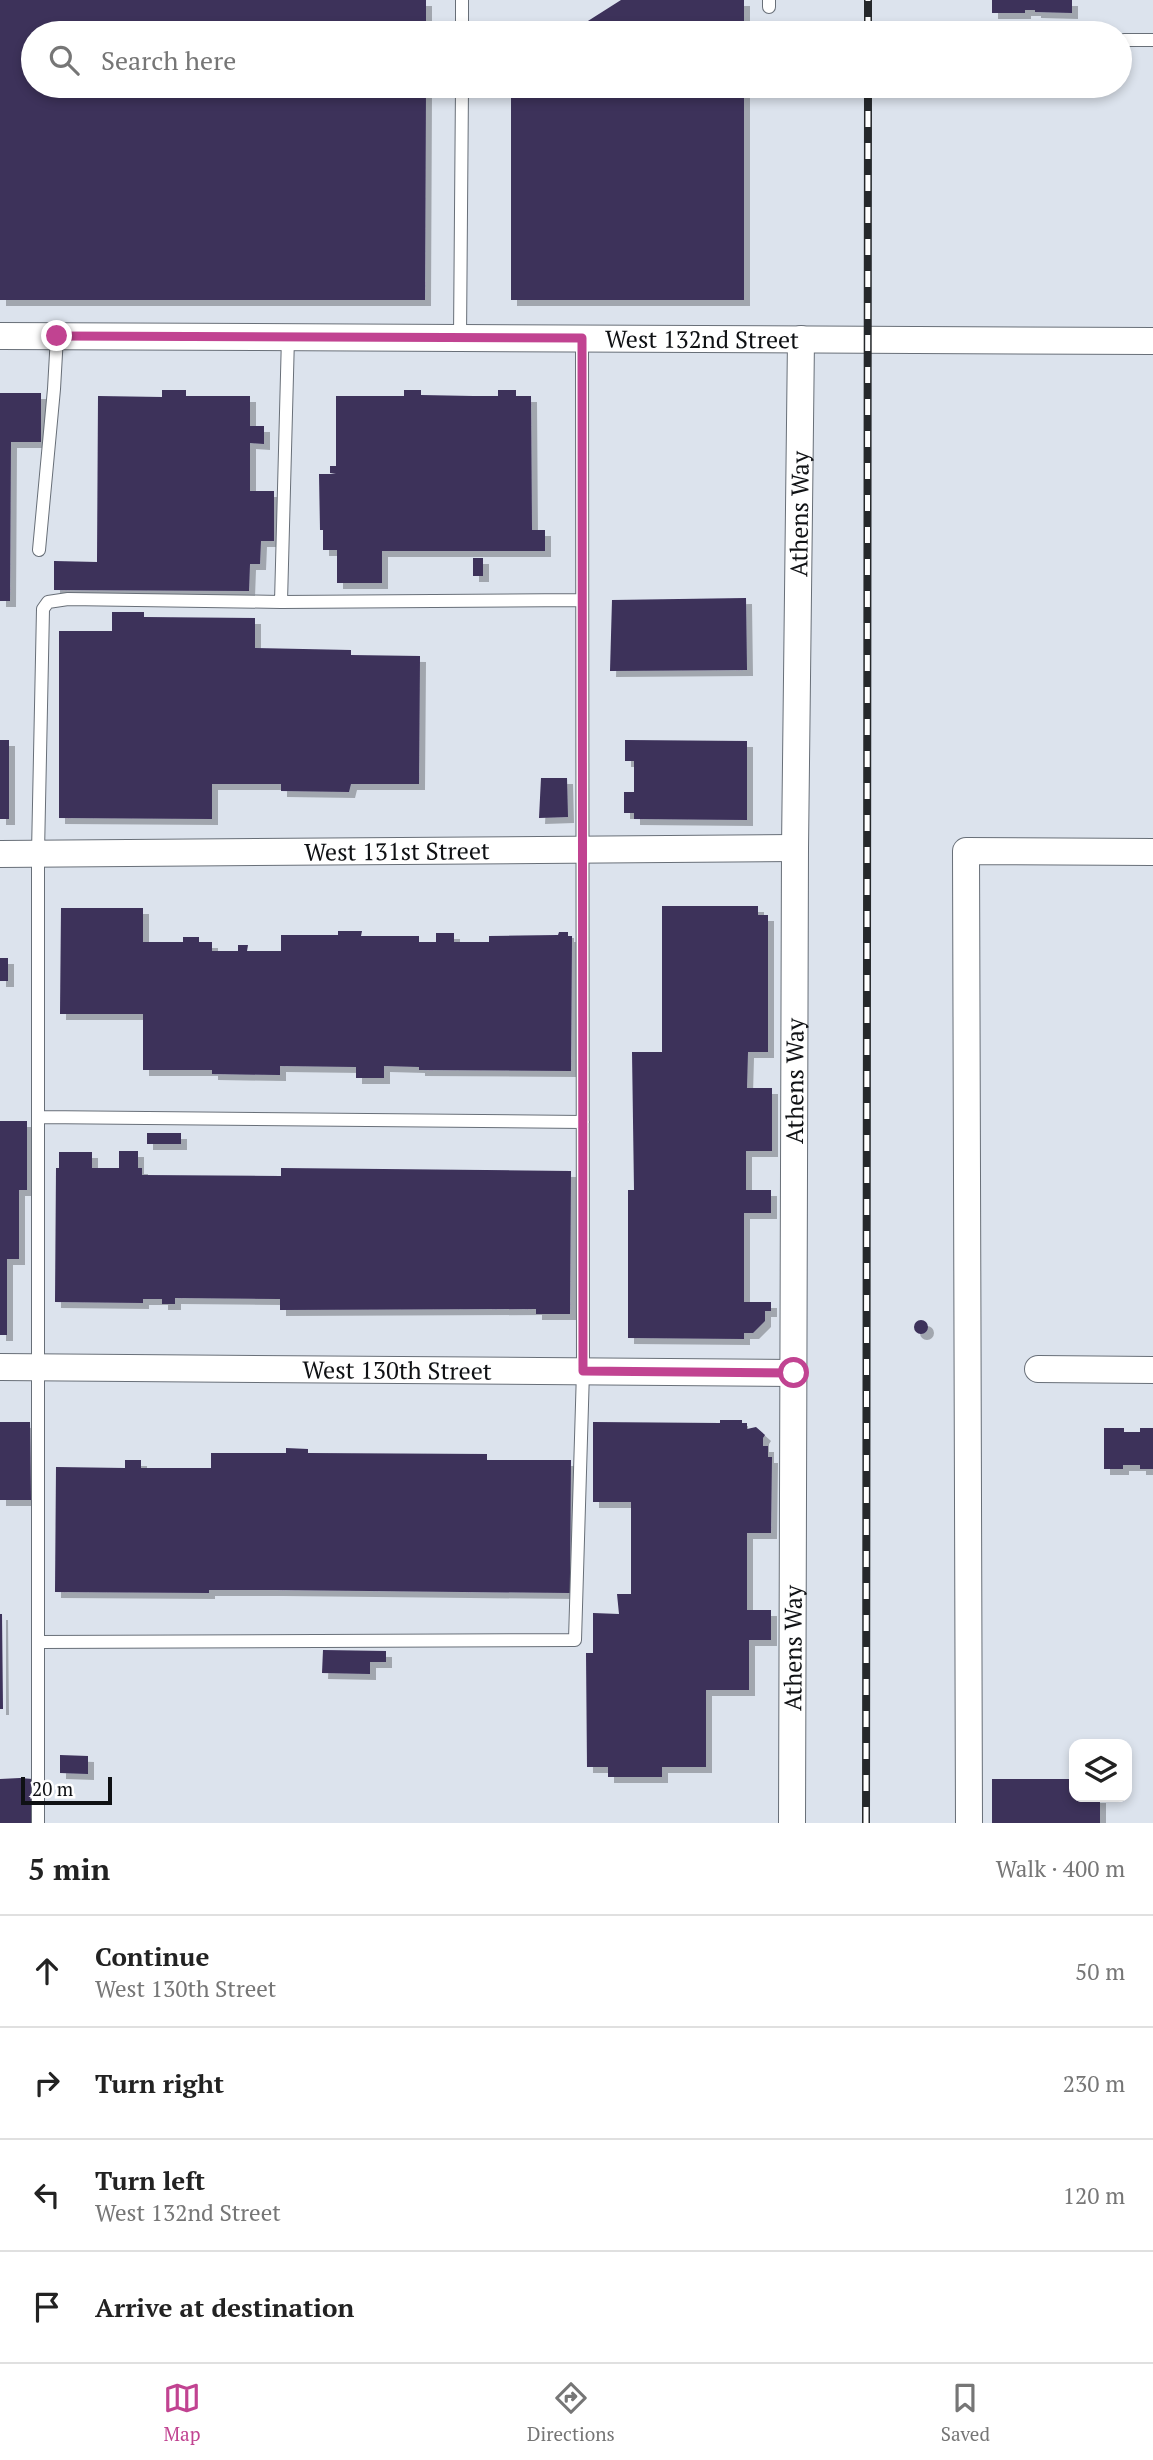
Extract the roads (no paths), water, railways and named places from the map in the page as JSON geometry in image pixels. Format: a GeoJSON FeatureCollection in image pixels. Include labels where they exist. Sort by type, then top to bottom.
{"type":"FeatureCollection","features":[{"type":"Feature","properties":{"kind":"street","name":"West 132nd Street"},"geometry":{"type":"LineString","coordinates":[[0,335],[1153,341]]}},
{"type":"Feature","properties":{"kind":"street","name":"Athens Way"},"geometry":{"type":"LineString","coordinates":[[792,1823],[795,848],[801,339]]}},
{"type":"Feature","properties":{"kind":"street","name":"West 131st Street"},"geometry":{"type":"LineString","coordinates":[[0,854],[795,848]]}},
{"type":"Feature","properties":{"kind":"street"},"geometry":{"type":"LineString","coordinates":[[969,1823],[966,851],[1153,852]]}},
{"type":"Feature","properties":{"kind":"street","name":"West 130th Street"},"geometry":{"type":"LineString","coordinates":[[0,1367],[794,1373]]}},
{"type":"Feature","properties":{"kind":"street"},"geometry":{"type":"LineString","coordinates":[[1038,1369],[1153,1370]]}},
{"type":"Feature","properties":{"kind":"lane"},"geometry":{"type":"LineString","coordinates":[[462,21],[463,0]]}},
{"type":"Feature","properties":{"kind":"lane"},"geometry":{"type":"LineString","coordinates":[[1132,40],[1153,40]]}},
{"type":"Feature","properties":{"kind":"lane"},"geometry":{"type":"LineString","coordinates":[[460,338],[462,98]]}},
{"type":"Feature","properties":{"kind":"lane"},"geometry":{"type":"LineString","coordinates":[[39,550],[57,336]]}},
{"type":"Feature","properties":{"kind":"lane"},"geometry":{"type":"LineString","coordinates":[[281,602],[288,337]]}},
{"type":"Feature","properties":{"kind":"lane"},"geometry":{"type":"LineString","coordinates":[[38,1642],[575,1640],[583,1371],[582,338]]}},
{"type":"Feature","properties":{"kind":"lane"},"geometry":{"type":"LineString","coordinates":[[38,1823],[38,853],[43,609],[48,602],[68,599],[281,602],[582,600]]}},
{"type":"Feature","properties":{"kind":"lane"},"geometry":{"type":"LineString","coordinates":[[38,1117],[583,1122]]}},
{"type":"Feature","properties":{"kind":"railway"},"geometry":{"type":"LineString","coordinates":[[868,0],[868,21]]}},
{"type":"Feature","properties":{"kind":"railway"},"geometry":{"type":"LineString","coordinates":[[866,1823],[868,98]]}}]}
